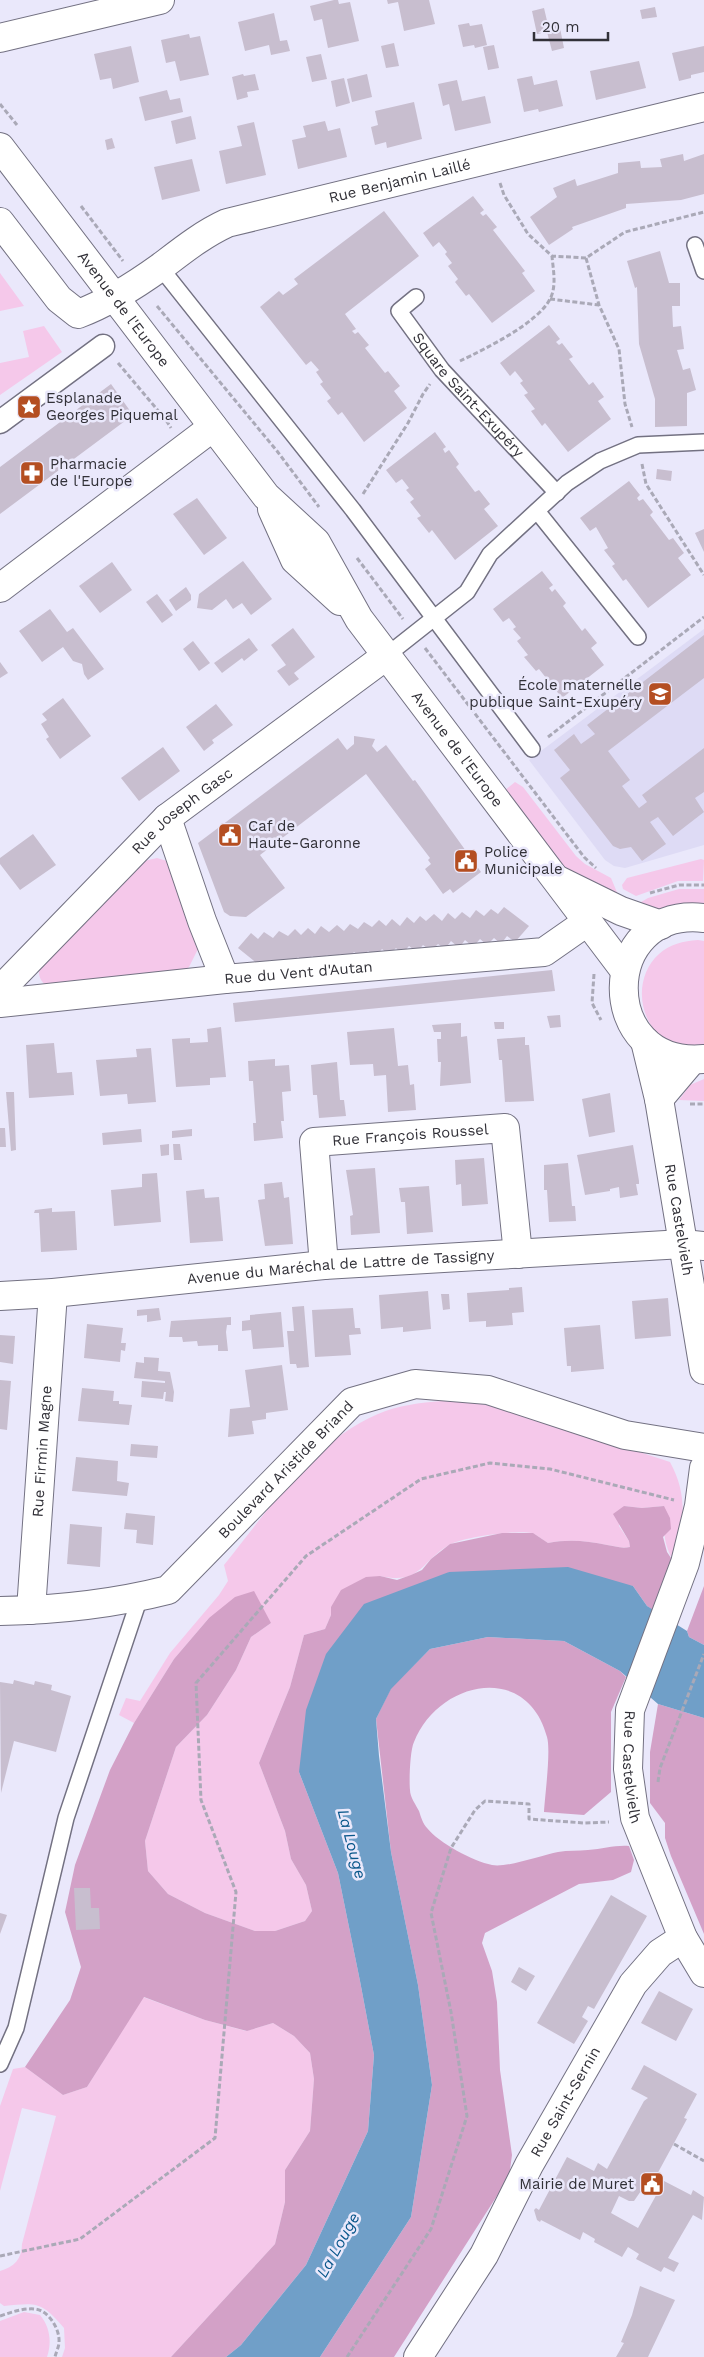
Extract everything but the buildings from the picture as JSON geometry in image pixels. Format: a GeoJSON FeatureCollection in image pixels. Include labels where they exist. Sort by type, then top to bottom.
{"type":"FeatureCollection","features":[{"type":"Feature","properties":{"kind":"street"},"geometry":{"type":"LineString","coordinates":[[0,38],[160,0]]}},
{"type":"Feature","properties":{"kind":"street","name":"Rue Benjamin Laillé"},"geometry":{"type":"LineString","coordinates":[[0,222],[59,299],[78,314],[113,297],[160,267],[211,230],[227,223],[704,107]]}},
{"type":"Feature","properties":{"kind":"street","name":"Avenue de l'Europe"},"geometry":{"type":"LineString","coordinates":[[0,147],[266,496],[316,542],[359,620],[625,971]]}},
{"type":"Feature","properties":{"kind":"street"},"geometry":{"type":"LineString","coordinates":[[0,422],[103,346]]}},
{"type":"Feature","properties":{"kind":"street"},"geometry":{"type":"LineString","coordinates":[[0,588],[213,427]]}},
{"type":"Feature","properties":{"kind":"street","name":"Rue Joseph Gasc"},"geometry":{"type":"LineString","coordinates":[[0,990],[167,818],[386,656]]}},
{"type":"Feature","properties":{"kind":"street"},"geometry":{"type":"LineString","coordinates":[[167,818],[202,921],[225,979]]}},
{"type":"Feature","properties":{"kind":"street","name":"Avenue de l'Europe"},"geometry":{"type":"LineString","coordinates":[[555,878],[621,911],[661,925]]}},
{"type":"Feature","properties":{"kind":"street"},"geometry":{"type":"LineString","coordinates":[[698,1060],[667,1054],[645,1041],[634,1028],[626,1013],[623,996],[625,971],[635,948],[646,935],[661,925],[677,919],[704,918]]}},
{"type":"Feature","properties":{"kind":"street","name":"Rue du Vent d'Autan"},"geometry":{"type":"LineString","coordinates":[[0,1003],[225,979],[544,952],[587,922]]}},
{"type":"Feature","properties":{"kind":"street","name":"Rue Castelvielh"},"geometry":{"type":"LineString","coordinates":[[645,1041],[694,1245],[704,1370]]}},
{"type":"Feature","properties":{"kind":"street"},"geometry":{"type":"LineString","coordinates":[[659,1099],[698,1060]]}},
{"type":"Feature","properties":{"kind":"street","name":"Rue François Roussel"},"geometry":{"type":"LineString","coordinates":[[324,1266],[314,1142],[505,1128],[518,1254]]}},
{"type":"Feature","properties":{"kind":"street","name":"Avenue du Maréchal de Lattre de Tassigny"},"geometry":{"type":"LineString","coordinates":[[0,1296],[53,1293],[324,1266],[694,1245]]}},
{"type":"Feature","properties":{"kind":"street","name":"Rue Firmin Magne"},"geometry":{"type":"LineString","coordinates":[[31,1610],[53,1293]]}},
{"type":"Feature","properties":{"kind":"street","name":"Boulevard Aristide Briand"},"geometry":{"type":"LineString","coordinates":[[0,1611],[31,1610],[140,1597],[168,1590],[352,1402],[415,1384],[488,1390],[625,1435],[704,1448]]}},
{"type":"Feature","properties":{"kind":"street","name":"Rue Castelvielh"},"geometry":{"type":"LineString","coordinates":[[704,1468],[699,1506],[685,1563],[630,1710],[628,1769],[635,1818],[683,1938],[704,1973]]}},
{"type":"Feature","properties":{"kind":"street","name":"Rue Saint-Sernin"},"geometry":{"type":"LineString","coordinates":[[418,2357],[484,2255],[530,2165],[633,1984],[660,1953],[683,1938]]}},
{"type":"Feature","properties":{"kind":"lane"},"geometry":{"type":"LineString","coordinates":[[695,245],[704,271]]}},
{"type":"Feature","properties":{"kind":"lane"},"geometry":{"type":"LineString","coordinates":[[160,267],[352,510],[532,749]]}},
{"type":"Feature","properties":{"kind":"lane","name":"Square Saint-Exupéry"},"geometry":{"type":"LineString","coordinates":[[416,296],[399,311],[442,370],[557,492]]}},
{"type":"Feature","properties":{"kind":"lane"},"geometry":{"type":"LineString","coordinates":[[386,656],[467,592],[490,554],[557,492],[600,462],[638,445],[704,442]]}},
{"type":"Feature","properties":{"kind":"lane"},"geometry":{"type":"LineString","coordinates":[[537,511],[638,638]]}},
{"type":"Feature","properties":{"kind":"lane"},"geometry":{"type":"LineString","coordinates":[[0,2064],[16,2028],[66,1818],[140,1597]]}},
{"type":"Feature","properties":{"kind":"path"},"geometry":{"type":"LineString","coordinates":[[492,158],[504,195],[528,234],[552,256],[586,258],[625,232],[704,212]]}},
{"type":"Feature","properties":{"kind":"path"},"geometry":{"type":"LineString","coordinates":[[352,510],[408,423],[423,394],[442,370],[492,345],[516,330],[531,319],[550,299],[554,280],[552,256]]}},
{"type":"Feature","properties":{"kind":"path"},"geometry":{"type":"LineString","coordinates":[[586,258],[599,305],[619,349],[625,404],[638,445],[646,484],[704,575]]}},
{"type":"Feature","properties":{"kind":"path"},"geometry":{"type":"LineString","coordinates":[[137,282],[277,451],[324,514]]}},
{"type":"Feature","properties":{"kind":"path"},"geometry":{"type":"LineString","coordinates":[[550,299],[599,305]]}},
{"type":"Feature","properties":{"kind":"path"},"geometry":{"type":"LineString","coordinates":[[103,346],[166,420],[171,429],[168,443],[177,454]]}},
{"type":"Feature","properties":{"kind":"path"},"geometry":{"type":"LineString","coordinates":[[354,554],[407,625]]}},
{"type":"Feature","properties":{"kind":"path"},"geometry":{"type":"LineString","coordinates":[[514,767],[532,749],[704,617]]}},
{"type":"Feature","properties":{"kind":"path"},"geometry":{"type":"LineString","coordinates":[[419,641],[584,857],[598,870]]}},
{"type":"Feature","properties":{"kind":"path"},"geometry":{"type":"LineString","coordinates":[[0,2256],[80,2239],[215,2138],[236,1892],[201,1800],[196,1683],[306,1556],[421,1480],[490,1463],[550,1469],[699,1506]]}},
{"type":"Feature","properties":{"kind":"path"},"geometry":{"type":"LineString","coordinates":[[656,1790],[660,1768],[704,1654]]}},
{"type":"Feature","properties":{"kind":"path"},"geometry":{"type":"LineString","coordinates":[[347,2357],[431,2229],[467,2116],[451,2012],[431,1913],[451,1848],[475,1810],[485,1800],[529,1804],[529,1819],[584,1823],[616,1821]]}},
{"type":"Feature","properties":{"kind":"path"},"geometry":{"type":"LineString","coordinates":[[674,2144],[704,2161]]}},
{"type":"Feature","properties":{"kind":"path"},"geometry":{"type":"LineString","coordinates":[[0,2316],[23,2309],[38,2309],[47,2314],[56,2326],[60,2340],[55,2357]]}},
{"type":"Feature","properties":{"kind":"shaded area"},"geometry":{"type":"Polygon","coordinates":[[[0,273],[24,306],[0,311],[0,273]]]}},
{"type":"Feature","properties":{"kind":"shaded area"},"geometry":{"type":"Polygon","coordinates":[[[44,326],[62,352],[0,395],[0,363],[29,357],[23,331],[44,326]]]}},
{"type":"Feature","properties":{"kind":"shaded area","name":"École maternelle publique Saint-Exupéry"},"geometry":{"type":"Polygon","coordinates":[[[704,629],[704,845],[625,868],[614,866],[605,860],[529,760],[704,629]]]}},
{"type":"Feature","properties":{"kind":"shaded area"},"geometry":{"type":"Polygon","coordinates":[[[515,782],[523,787],[576,856],[585,864],[611,878],[619,897],[568,872],[504,791],[515,782]]]}},
{"type":"Feature","properties":{"kind":"shaded area"},"geometry":{"type":"Polygon","coordinates":[[[157,858],[167,861],[200,945],[189,967],[176,976],[51,989],[45,985],[40,978],[39,968],[144,861],[157,858]]]}},
{"type":"Feature","properties":{"kind":"shaded area"},"geometry":{"type":"Polygon","coordinates":[[[701,859],[704,860],[703,881],[678,881],[636,896],[623,889],[622,885],[627,878],[701,859]]]}},
{"type":"Feature","properties":{"kind":"shaded area"},"geometry":{"type":"Polygon","coordinates":[[[679,889],[704,889],[704,908],[667,913],[631,908],[648,898],[679,889]]]}},
{"type":"Feature","properties":{"kind":"shaded area"},"geometry":{"type":"Polygon","coordinates":[[[698,940],[704,941],[704,1047],[677,1045],[664,1039],[647,1018],[643,1005],[642,991],[644,978],[650,965],[659,954],[677,944],[698,940]]]}},
{"type":"Feature","properties":{"kind":"shaded area"},"geometry":{"type":"Polygon","coordinates":[[[704,1079],[704,1101],[679,1100],[690,1085],[704,1079]]]}},
{"type":"Feature","properties":{"kind":"shaded area"},"geometry":{"type":"Polygon","coordinates":[[[442,1401],[470,1402],[508,1409],[670,1462],[680,1488],[683,1513],[675,1564],[668,1550],[665,1536],[664,1506],[642,1508],[624,1506],[619,1526],[629,1541],[630,1547],[621,1548],[578,1541],[548,1543],[532,1533],[524,1532],[502,1533],[465,1539],[449,1545],[412,1575],[394,1578],[380,1576],[331,1607],[331,1615],[325,1629],[304,1635],[290,1687],[259,1763],[285,1831],[291,1859],[306,1885],[312,1911],[305,1921],[275,1931],[255,1931],[205,1913],[168,1894],[148,1871],[145,1841],[176,1747],[207,1715],[236,1670],[251,1637],[271,1623],[209,1618],[174,1659],[134,1723],[119,1715],[126,1698],[140,1701],[170,1653],[219,1595],[228,1581],[224,1565],[274,1501],[312,1460],[354,1426],[378,1414],[401,1406],[442,1401]]]}},
{"type":"Feature","properties":{"kind":"shaded area"},"geometry":{"type":"Polygon","coordinates":[[[624,1506],[642,1508],[664,1506],[670,1518],[671,1529],[663,1537],[667,1552],[675,1564],[654,1611],[647,1606],[633,1586],[449,1572],[299,1772],[338,1873],[360,1981],[374,2055],[368,2131],[306,2265],[241,2345],[226,2357],[171,2357],[275,2244],[285,2202],[285,2170],[310,2131],[314,2079],[310,2053],[294,2036],[273,2023],[247,2031],[205,2020],[144,1997],[87,2087],[63,2095],[25,2067],[70,2000],[81,1967],[65,1912],[75,1865],[110,1770],[134,1723],[174,1659],[209,1618],[235,1597],[254,1591],[271,1623],[251,1637],[236,1670],[207,1715],[176,1747],[145,1841],[148,1871],[168,1894],[205,1913],[255,1931],[275,1931],[305,1921],[312,1911],[306,1885],[291,1859],[285,1831],[259,1763],[290,1687],[304,1635],[325,1629],[331,1615],[331,1607],[341,1590],[366,1577],[380,1576],[397,1580],[411,1575],[422,1570],[431,1559],[450,1544],[502,1533],[533,1533],[548,1543],[578,1541],[621,1548],[630,1547],[629,1541],[613,1514],[624,1506]]]}},
{"type":"Feature","properties":{"kind":"shaded area"},"geometry":{"type":"Polygon","coordinates":[[[704,1586],[704,1645],[689,1637],[687,1631],[704,1586]]]}},
{"type":"Feature","properties":{"kind":"shaded area"},"geometry":{"type":"Polygon","coordinates":[[[488,1637],[564,1641],[620,1671],[626,1677],[611,1712],[611,1792],[584,1815],[544,1812],[548,1743],[537,1713],[521,1697],[502,1689],[482,1688],[461,1694],[442,1705],[426,1721],[414,1742],[410,1766],[410,1793],[424,1824],[432,1834],[457,1851],[492,1865],[515,1863],[562,1851],[624,1846],[629,1846],[634,1860],[631,1872],[613,1880],[579,1884],[485,1933],[482,1943],[492,1971],[497,2002],[500,2070],[512,2155],[509,2177],[394,2357],[320,2357],[411,2217],[432,2085],[418,1985],[391,1852],[376,1719],[391,1688],[430,1649],[488,1637]]]}},
{"type":"Feature","properties":{"kind":"shaded area"},"geometry":{"type":"Polygon","coordinates":[[[658,1704],[704,1718],[704,1934],[671,1856],[665,1838],[665,1823],[650,1803],[650,1752],[658,1704]]]}},
{"type":"Feature","properties":{"kind":"shaded area"},"geometry":{"type":"Polygon","coordinates":[[[143,1997],[205,2020],[246,2031],[273,2023],[294,2036],[310,2053],[314,2079],[310,2131],[285,2170],[285,2202],[275,2244],[171,2357],[62,2357],[65,2348],[64,2328],[50,2313],[38,2306],[24,2304],[4,2306],[0,2303],[0,2271],[13,2265],[21,2254],[56,2116],[22,2108],[0,2191],[0,2106],[13,2069],[25,2067],[63,2095],[87,2087],[143,1997]]]}},
{"type":"Feature","properties":{"kind":"shaded area"},"geometry":{"type":"Polygon","coordinates":[[[24,2312],[40,2315],[46,2325],[50,2340],[47,2357],[0,2357],[0,2321],[24,2312]]]}},
{"type":"Feature","properties":{"kind":"water","name":"La Louge"},"geometry":{"type":"Polygon","coordinates":[[[568,1567],[633,1586],[647,1606],[687,1631],[689,1637],[704,1645],[704,1718],[658,1704],[620,1671],[564,1641],[488,1637],[430,1649],[391,1689],[376,1719],[379,1756],[391,1852],[418,1985],[432,2085],[411,2217],[320,2357],[226,2357],[241,2345],[306,2265],[368,2131],[374,2055],[360,1981],[338,1873],[299,1772],[306,1710],[326,1654],[364,1604],[449,1572],[568,1567]]]}},
{"type":"Feature","properties":{"kind":"place","name":"Esplanade Georges Piquemal"},"geometry":{"type":"Point","coordinates":[29,407]}},
{"type":"Feature","properties":{"kind":"place","name":"Pharmacie de l'Europe"},"geometry":{"type":"Point","coordinates":[32,473]}},
{"type":"Feature","properties":{"kind":"place","name":"École maternelle publique Saint-Exupéry"},"geometry":{"type":"Point","coordinates":[660,694]}},
{"type":"Feature","properties":{"kind":"place","name":"Caf de Haute-Garonne"},"geometry":{"type":"Point","coordinates":[230,835]}},
{"type":"Feature","properties":{"kind":"place","name":"Police Municipale"},"geometry":{"type":"Point","coordinates":[466,861]}},
{"type":"Feature","properties":{"kind":"place","name":"Mairie de Muret"},"geometry":{"type":"Point","coordinates":[652,2184]}}]}
